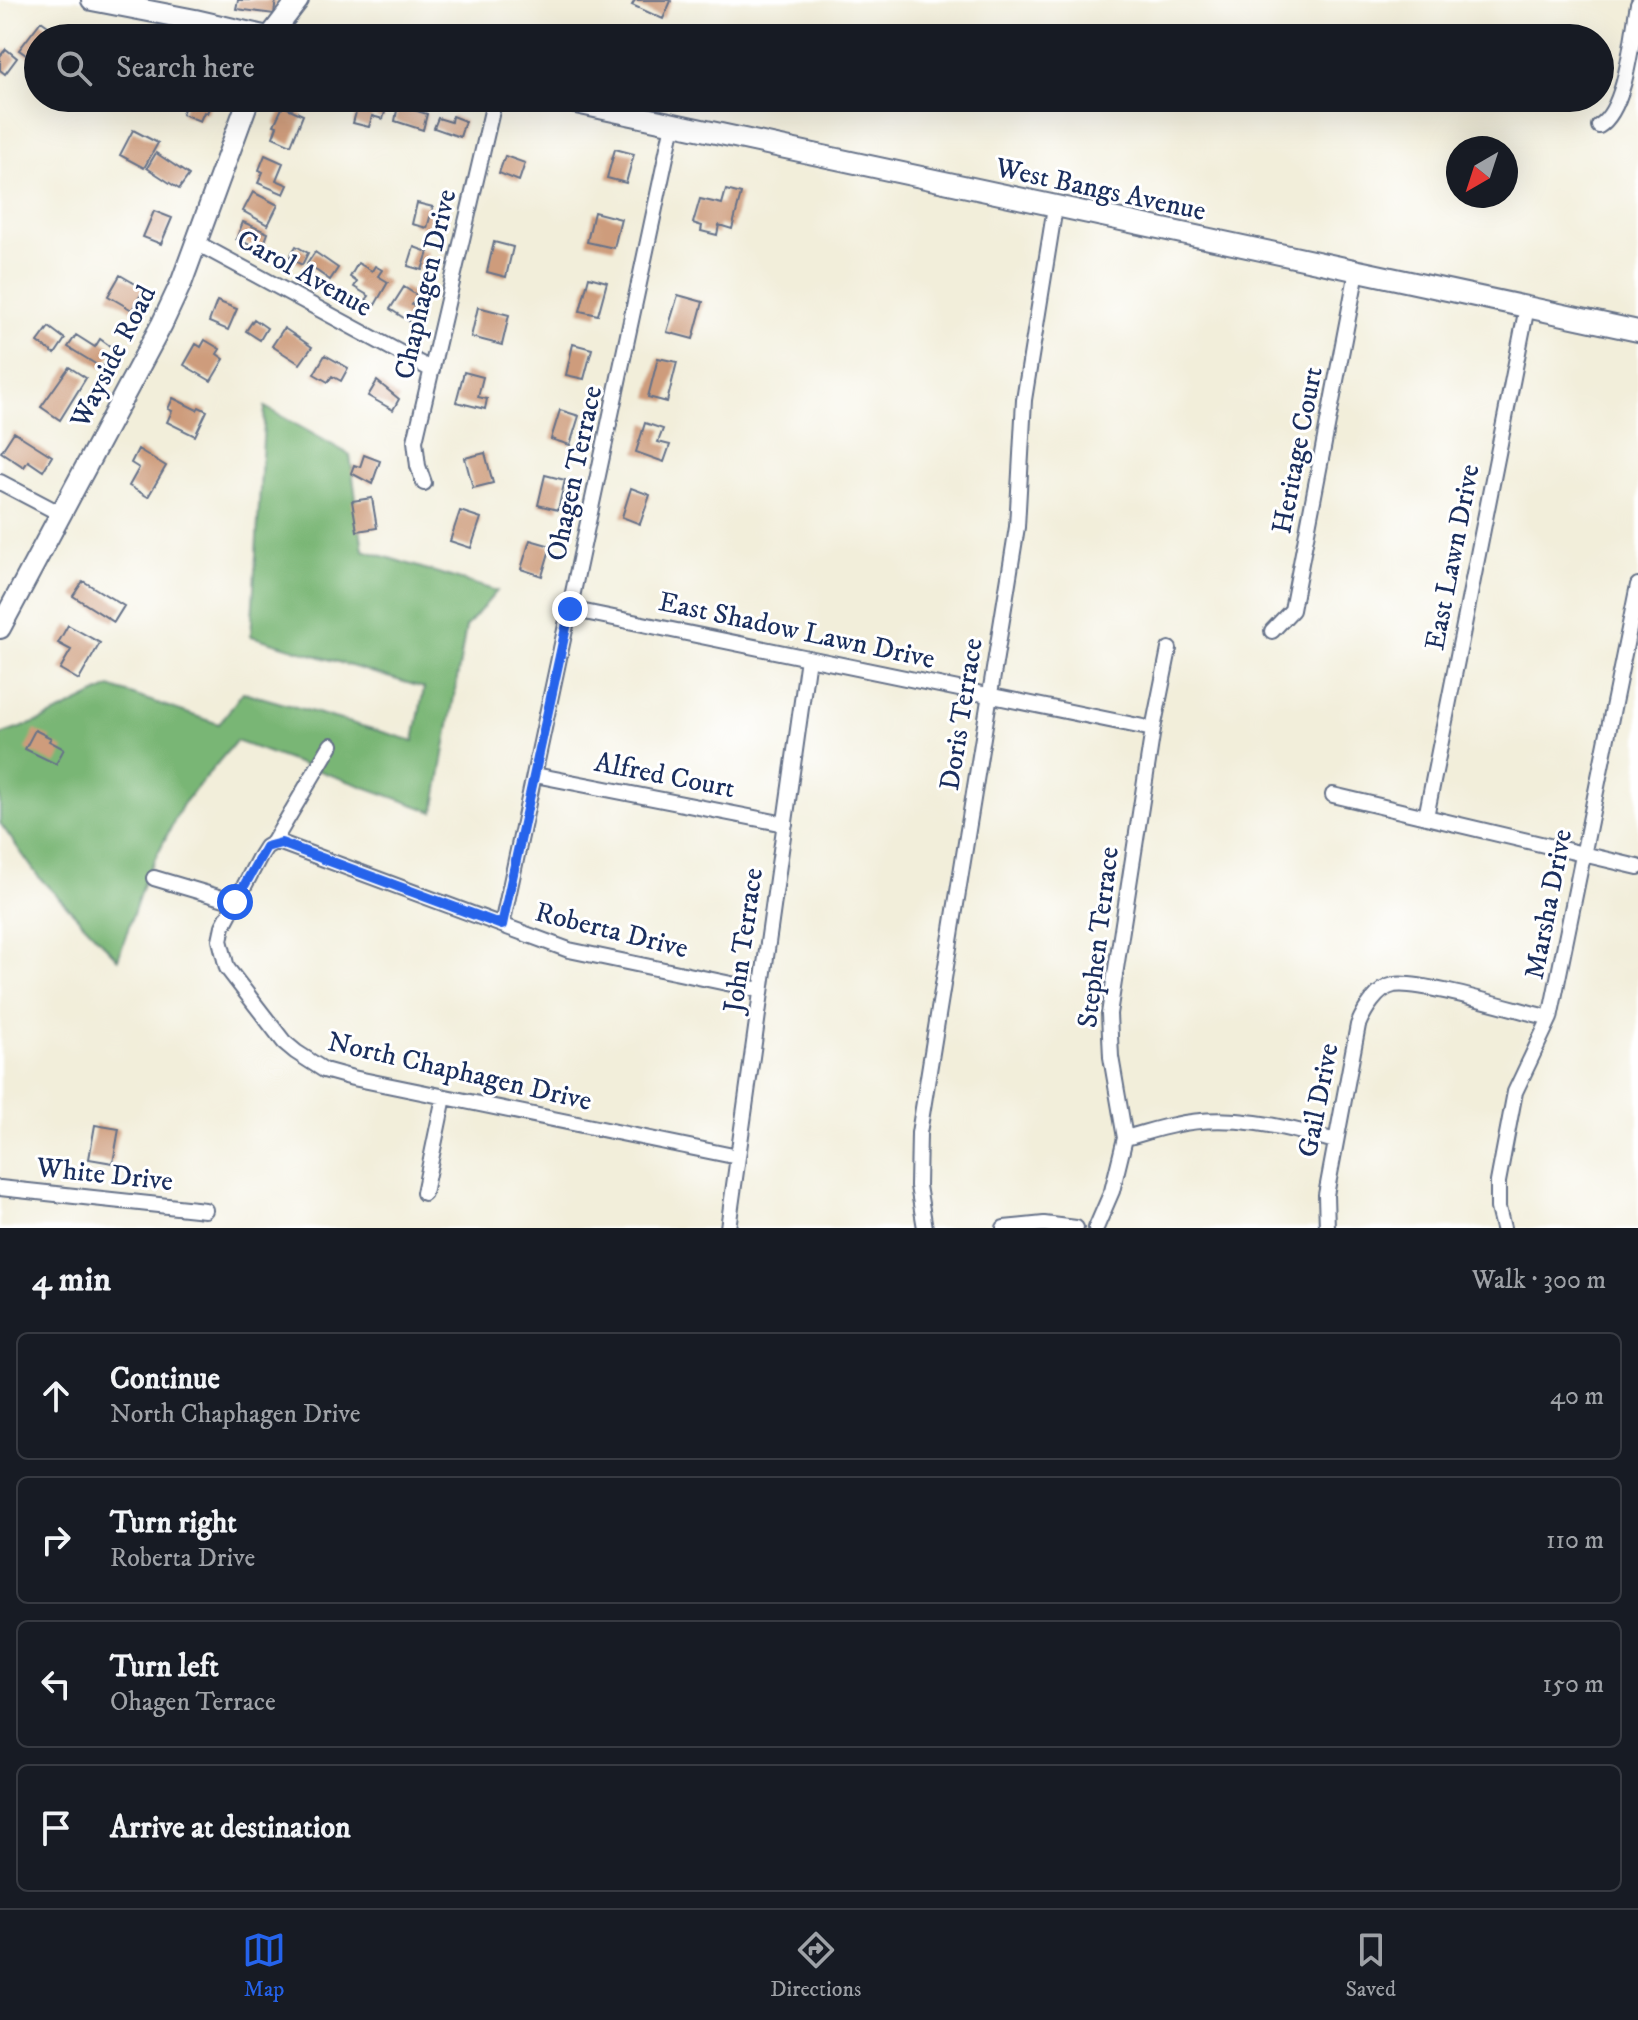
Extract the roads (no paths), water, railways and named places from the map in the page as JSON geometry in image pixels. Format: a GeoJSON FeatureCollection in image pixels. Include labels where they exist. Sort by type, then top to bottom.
{"type":"FeatureCollection","features":[{"type":"Feature","properties":{"kind":"street"},"geometry":{"type":"LineString","coordinates":[[92,0],[212,24]]}},
{"type":"Feature","properties":{"kind":"street"},"geometry":{"type":"LineString","coordinates":[[280,24],[298,0]]}},
{"type":"Feature","properties":{"kind":"street"},"geometry":{"type":"LineString","coordinates":[[1614,106],[1622,90],[1638,4]]}},
{"type":"Feature","properties":{"kind":"street","name":"Wayside Road"},"geometry":{"type":"LineString","coordinates":[[0,628],[162,324],[182,281],[244,112]]}},
{"type":"Feature","properties":{"kind":"street","name":"Chaphagen Drive"},"geometry":{"type":"LineString","coordinates":[[424,483],[415,448],[492,112]]}},
{"type":"Feature","properties":{"kind":"street","name":"West Bangs Avenue"},"geometry":{"type":"LineString","coordinates":[[618,112],[1638,331]]}},
{"type":"Feature","properties":{"kind":"street"},"geometry":{"type":"LineString","coordinates":[[1599,126],[1606,122],[1611,112]]}},
{"type":"Feature","properties":{"kind":"street","name":"Ohagen Terrace"},"geometry":{"type":"LineString","coordinates":[[502,925],[673,124]]}},
{"type":"Feature","properties":{"kind":"street","name":"Doris Terrace"},"geometry":{"type":"LineString","coordinates":[[925,1228],[917,1166],[919,1133],[1017,527],[1027,372],[1055,207]]}},
{"type":"Feature","properties":{"kind":"street","name":"Carol Avenue"},"geometry":{"type":"LineString","coordinates":[[195,242],[432,370]]}},
{"type":"Feature","properties":{"kind":"street","name":"Heritage Court"},"geometry":{"type":"LineString","coordinates":[[1272,631],[1292,610],[1357,271]]}},
{"type":"Feature","properties":{"kind":"street","name":"East Lawn Drive"},"geometry":{"type":"LineString","coordinates":[[1426,817],[1527,307]]}},
{"type":"Feature","properties":{"kind":"street"},"geometry":{"type":"LineString","coordinates":[[0,482],[61,514]]}},
{"type":"Feature","properties":{"kind":"street","name":"Marsha Drive"},"geometry":{"type":"LineString","coordinates":[[1503,1228],[1498,1208],[1498,1182],[1515,1092],[1550,1018],[1638,585]]}},
{"type":"Feature","properties":{"kind":"street","name":"East Shadow Lawn Drive"},"geometry":{"type":"LineString","coordinates":[[570,609],[1153,729]]}},
{"type":"Feature","properties":{"kind":"street","name":"Stephen Terrace"},"geometry":{"type":"LineString","coordinates":[[1096,1228],[1112,1191],[1125,1138],[1111,1057],[1109,1014],[1153,729],[1169,649]]}},
{"type":"Feature","properties":{"kind":"street","name":"John Terrace"},"geometry":{"type":"LineString","coordinates":[[728,1228],[808,658]]}},
{"type":"Feature","properties":{"kind":"street","name":"North Chaphagen Drive"},"geometry":{"type":"LineString","coordinates":[[331,745],[273,843],[259,858],[223,926],[220,940],[227,968],[284,1042],[324,1070],[738,1157]]}},
{"type":"Feature","properties":{"kind":"street","name":"Alfred Court"},"geometry":{"type":"LineString","coordinates":[[535,775],[785,824]]}},
{"type":"Feature","properties":{"kind":"street"},"geometry":{"type":"LineString","coordinates":[[1333,795],[1638,867]]}},
{"type":"Feature","properties":{"kind":"street","name":"Roberta Drive"},"geometry":{"type":"LineString","coordinates":[[273,843],[281,843],[589,956],[760,990]]}},
{"type":"Feature","properties":{"kind":"street"},"geometry":{"type":"LineString","coordinates":[[154,878],[235,902]]}},
{"type":"Feature","properties":{"kind":"street","name":"Gail Drive"},"geometry":{"type":"LineString","coordinates":[[1327,1228],[1326,1195],[1358,1025],[1370,1004],[1384,990],[1393,985],[1424,988],[1550,1018]]}},
{"type":"Feature","properties":{"kind":"street"},"geometry":{"type":"LineString","coordinates":[[424,1193],[444,1097]]}},
{"type":"Feature","properties":{"kind":"street"},"geometry":{"type":"LineString","coordinates":[[1125,1138],[1174,1125],[1217,1120],[1278,1126],[1335,1141]]}},
{"type":"Feature","properties":{"kind":"street","name":"White Drive"},"geometry":{"type":"LineString","coordinates":[[0,1188],[205,1210]]}},
{"type":"Feature","properties":{"kind":"street"},"geometry":{"type":"LineString","coordinates":[[1004,1228],[1044,1224],[1076,1228]]}}]}
